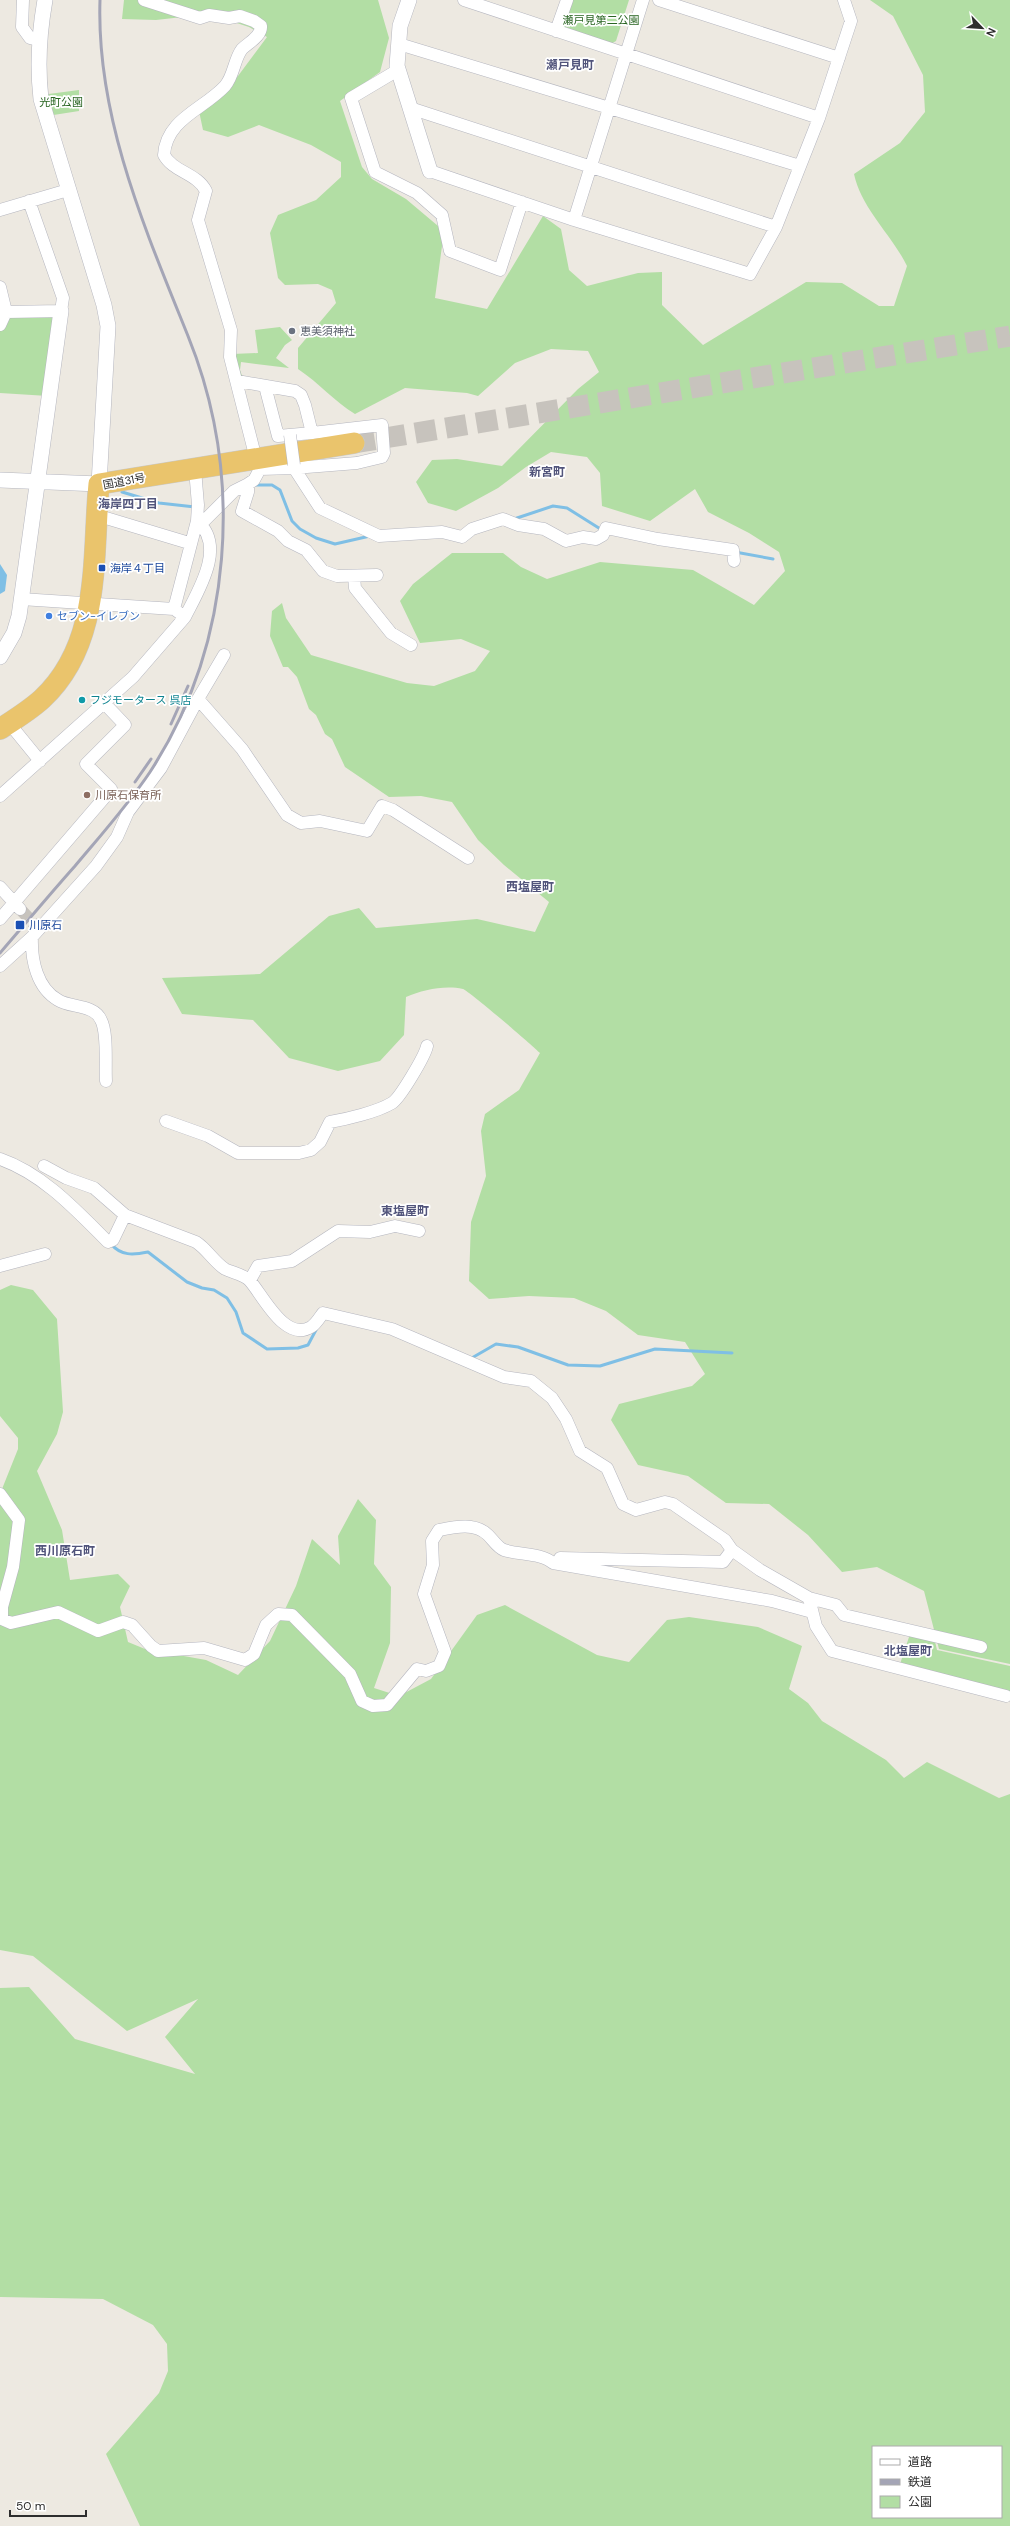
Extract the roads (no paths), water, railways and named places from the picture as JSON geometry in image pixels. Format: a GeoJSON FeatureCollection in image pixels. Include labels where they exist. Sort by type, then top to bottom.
{"type":"FeatureCollection","features":[{"type":"Feature","properties":{"kind":"highway","name":"国道31号"},"geometry":{"type":"LineString","coordinates":[[4,726],[42,699],[69,666],[84,633],[91,603],[99,484],[354,443]]}},
{"type":"Feature","properties":{"kind":"street"},"geometry":{"type":"LineString","coordinates":[[23,0],[22,27],[30,38],[38,40]]}},
{"type":"Feature","properties":{"kind":"street"},"geometry":{"type":"LineString","coordinates":[[0,480],[99,484],[108,326],[104,305],[41,99],[37,68],[38,40],[45,0]]}},
{"type":"Feature","properties":{"kind":"street"},"geometry":{"type":"LineString","coordinates":[[144,0],[150,4],[200,18],[209,15],[229,18],[240,16],[254,21],[261,26],[258,35],[241,50],[226,85],[176,124],[164,148],[164,156],[167,161],[196,179],[206,191],[198,220],[231,330],[230,357],[256,459]]}},
{"type":"Feature","properties":{"kind":"street"},"geometry":{"type":"LineString","coordinates":[[409,0],[400,26],[398,70],[430,171],[574,220],[750,274],[776,227],[819,118],[851,21],[843,0]]}},
{"type":"Feature","properties":{"kind":"street"},"geometry":{"type":"LineString","coordinates":[[464,0],[819,118]]}},
{"type":"Feature","properties":{"kind":"street"},"geometry":{"type":"LineString","coordinates":[[556,31],[567,0]]}},
{"type":"Feature","properties":{"kind":"street"},"geometry":{"type":"LineString","coordinates":[[574,220],[643,0]]}},
{"type":"Feature","properties":{"kind":"street"},"geometry":{"type":"LineString","coordinates":[[659,0],[839,58]]}},
{"type":"Feature","properties":{"kind":"street"},"geometry":{"type":"LineString","coordinates":[[399,44],[800,166]]}},
{"type":"Feature","properties":{"kind":"street"},"geometry":{"type":"LineString","coordinates":[[398,70],[351,98],[375,172],[417,193],[442,215],[450,251],[500,270],[522,202]]}},
{"type":"Feature","properties":{"kind":"street"},"geometry":{"type":"LineString","coordinates":[[410,108],[776,227]]}},
{"type":"Feature","properties":{"kind":"street"},"geometry":{"type":"LineString","coordinates":[[0,210],[68,190]]}},
{"type":"Feature","properties":{"kind":"street"},"geometry":{"type":"LineString","coordinates":[[0,657],[14,634],[21,599],[63,298],[29,201]]}},
{"type":"Feature","properties":{"kind":"street"},"geometry":{"type":"LineString","coordinates":[[0,287],[6,312],[0,325]]}},
{"type":"Feature","properties":{"kind":"street"},"geometry":{"type":"LineString","coordinates":[[6,312],[61,311]]}},
{"type":"Feature","properties":{"kind":"street"},"geometry":{"type":"LineString","coordinates":[[236,381],[295,391],[301,395],[312,433]]}},
{"type":"Feature","properties":{"kind":"street"},"geometry":{"type":"LineString","coordinates":[[265,386],[278,436],[382,425],[384,453],[382,457],[357,463],[260,469],[248,488],[242,511],[278,531],[288,541],[306,550],[323,571],[337,576],[377,575]]}},
{"type":"Feature","properties":{"kind":"street"},"geometry":{"type":"LineString","coordinates":[[290,435],[294,466],[320,508],[376,534],[442,532],[462,537],[472,529],[510,521],[544,529],[566,540],[583,536],[596,539],[605,531],[658,539],[733,556]]}},
{"type":"Feature","properties":{"kind":"street"},"geometry":{"type":"LineString","coordinates":[[0,796],[134,677],[185,618],[207,569],[210,543],[198,515],[195,469]]}},
{"type":"Feature","properties":{"kind":"street"},"geometry":{"type":"LineString","coordinates":[[174,608],[182,581],[189,543],[198,515],[234,491],[248,488]]}},
{"type":"Feature","properties":{"kind":"street"},"geometry":{"type":"LineString","coordinates":[[96,515],[189,543]]}},
{"type":"Feature","properties":{"kind":"street"},"geometry":{"type":"LineString","coordinates":[[354,576],[355,588],[391,633],[411,645]]}},
{"type":"Feature","properties":{"kind":"street"},"geometry":{"type":"LineString","coordinates":[[21,599],[174,608],[185,618]]}},
{"type":"Feature","properties":{"kind":"street"},"geometry":{"type":"LineString","coordinates":[[0,966],[32,937],[96,866],[110,847],[128,812],[142,796],[170,752],[198,699],[224,655]]}},
{"type":"Feature","properties":{"kind":"street"},"geometry":{"type":"LineString","coordinates":[[198,699],[242,749],[273,797],[287,815],[295,821],[310,823],[320,821],[367,831],[382,806],[392,810],[468,858]]}},
{"type":"Feature","properties":{"kind":"street"},"geometry":{"type":"LineString","coordinates":[[0,919],[17,906],[111,789],[86,764],[125,725],[105,704]]}},
{"type":"Feature","properties":{"kind":"street"},"geometry":{"type":"LineString","coordinates":[[4,726],[40,761]]}},
{"type":"Feature","properties":{"kind":"street"},"geometry":{"type":"LineString","coordinates":[[0,887],[17,906]]}},
{"type":"Feature","properties":{"kind":"street"},"geometry":{"type":"LineString","coordinates":[[32,937],[37,974],[46,990],[58,1000],[95,1011],[102,1020],[106,1081]]}},
{"type":"Feature","properties":{"kind":"street"},"geometry":{"type":"LineString","coordinates":[[166,1121],[208,1136],[238,1153],[305,1152],[320,1142],[330,1122],[346,1120],[393,1102],[425,1055],[427,1046]]}},
{"type":"Feature","properties":{"kind":"street"},"geometry":{"type":"LineString","coordinates":[[0,1159],[15,1164],[39,1178],[80,1214],[108,1242],[113,1240],[125,1215]]}},
{"type":"Feature","properties":{"kind":"street"},"geometry":{"type":"LineString","coordinates":[[44,1166],[66,1178],[94,1188],[125,1215],[196,1242],[205,1248],[224,1268],[250,1280],[260,1297],[281,1322],[299,1329],[311,1327],[323,1313],[392,1329],[504,1377],[531,1381],[552,1398],[566,1419],[580,1451],[607,1468],[615,1490],[623,1504],[636,1510],[665,1502],[673,1504],[725,1540],[732,1550],[760,1570],[808,1598],[836,1605],[844,1615],[981,1647]]}},
{"type":"Feature","properties":{"kind":"street"},"geometry":{"type":"LineString","coordinates":[[250,1280],[258,1266],[292,1261],[338,1231],[370,1232],[395,1226],[419,1231]]}},
{"type":"Feature","properties":{"kind":"street"},"geometry":{"type":"LineString","coordinates":[[0,1266],[45,1254]]}},
{"type":"Feature","properties":{"kind":"street"},"geometry":{"type":"LineString","coordinates":[[0,1494],[19,1520],[13,1567],[2,1607],[2,1619],[11,1623],[58,1612],[98,1631],[123,1622],[132,1625],[151,1646],[158,1651],[204,1648],[245,1660],[254,1654],[266,1625],[278,1614],[292,1615],[350,1674],[362,1701],[373,1706],[387,1706],[417,1669],[426,1671],[440,1666],[445,1652],[424,1594],[433,1565],[432,1541],[439,1530],[455,1526],[467,1527],[484,1532],[502,1549],[523,1555],[546,1558],[723,1562],[732,1550]]}},
{"type":"Feature","properties":{"kind":"street"},"geometry":{"type":"LineString","coordinates":[[546,1558],[553,1563],[772,1601],[812,1612]]}},
{"type":"Feature","properties":{"kind":"street"},"geometry":{"type":"LineString","coordinates":[[808,1598],[816,1626],[832,1651],[1006,1696]]}},
{"type":"Feature","properties":{"kind":"water"},"geometry":{"type":"Polygon","coordinates":[[[0,564],[7,575],[5,591],[0,594],[0,564]]]}},
{"type":"Feature","properties":{"kind":"waterway"},"geometry":{"type":"LineString","coordinates":[[255,485],[272,485],[280,490],[292,521],[300,529],[316,538],[335,544],[370,536]]}},
{"type":"Feature","properties":{"kind":"waterway"},"geometry":{"type":"LineString","coordinates":[[122,492],[159,503],[195,507]]}},
{"type":"Feature","properties":{"kind":"waterway"},"geometry":{"type":"LineString","coordinates":[[514,519],[553,506],[567,508],[602,530]]}},
{"type":"Feature","properties":{"kind":"waterway"},"geometry":{"type":"LineString","coordinates":[[735,552],[773,559]]}},
{"type":"Feature","properties":{"kind":"waterway"},"geometry":{"type":"LineString","coordinates":[[111,1244],[123,1253],[137,1254],[148,1252],[187,1282],[202,1288],[214,1290],[227,1298],[236,1312],[243,1333],[267,1349],[298,1348],[308,1345],[317,1328]]}},
{"type":"Feature","properties":{"kind":"waterway"},"geometry":{"type":"LineString","coordinates":[[470,1359],[496,1344],[518,1347],[568,1365],[600,1366],[655,1349],[732,1353]]}},
{"type":"Feature","properties":{"kind":"tunnel"},"geometry":{"type":"LineString","coordinates":[[354,443],[1010,336]]}},
{"type":"Feature","properties":{"kind":"tunnel"},"geometry":{"type":"LineString","coordinates":[[20,909],[39,929]]}},
{"type":"Feature","properties":{"kind":"railway"},"geometry":{"type":"LineString","coordinates":[[0,953],[114,820],[150,772],[178,722],[199,670],[214,615],[222,559],[223,502],[218,446],[206,390],[188,336],[140,214],[126,172],[106,87],[101,44],[100,0]]}},
{"type":"Feature","properties":{"kind":"railway"},"geometry":{"type":"LineString","coordinates":[[171,724],[188,686]]}},
{"type":"Feature","properties":{"kind":"railway"},"geometry":{"type":"LineString","coordinates":[[135,782],[151,759]]}},
{"type":"Feature","properties":{"kind":"place","name":"恵美須神社"},"geometry":{"type":"Point","coordinates":[292,331]}},
{"type":"Feature","properties":{"kind":"place","name":"海岸４丁目"},"geometry":{"type":"Point","coordinates":[102,568]}},
{"type":"Feature","properties":{"kind":"place","name":"セブン-イレブン"},"geometry":{"type":"Point","coordinates":[49,616]}},
{"type":"Feature","properties":{"kind":"place","name":"フジモータース 呉店"},"geometry":{"type":"Point","coordinates":[82,700]}},
{"type":"Feature","properties":{"kind":"place","name":"川原石保育所"},"geometry":{"type":"Point","coordinates":[87,795]}},
{"type":"Feature","properties":{"kind":"place","name":"川原石"},"geometry":{"type":"Point","coordinates":[20,925]}},
{"type":"Feature","properties":{"kind":"district","name":"瀬戸見町"},"geometry":{"type":"Point","coordinates":[570,65]}},
{"type":"Feature","properties":{"kind":"district","name":"新宮町"},"geometry":{"type":"Point","coordinates":[547,472]}},
{"type":"Feature","properties":{"kind":"district","name":"海岸四丁目"},"geometry":{"type":"Point","coordinates":[128,504]}},
{"type":"Feature","properties":{"kind":"district","name":"西塩屋町"},"geometry":{"type":"Point","coordinates":[530,887]}},
{"type":"Feature","properties":{"kind":"district","name":"東塩屋町"},"geometry":{"type":"Point","coordinates":[405,1211]}},
{"type":"Feature","properties":{"kind":"district","name":"西川原石町"},"geometry":{"type":"Point","coordinates":[65,1551]}},
{"type":"Feature","properties":{"kind":"district","name":"北塩屋町"},"geometry":{"type":"Point","coordinates":[908,1651]}},
{"type":"Feature","properties":{"kind":"park label","name":"瀬戸見第二公園"},"geometry":{"type":"Point","coordinates":[601,20]}},
{"type":"Feature","properties":{"kind":"park label","name":"光町公園"},"geometry":{"type":"Point","coordinates":[61,102]}}]}
